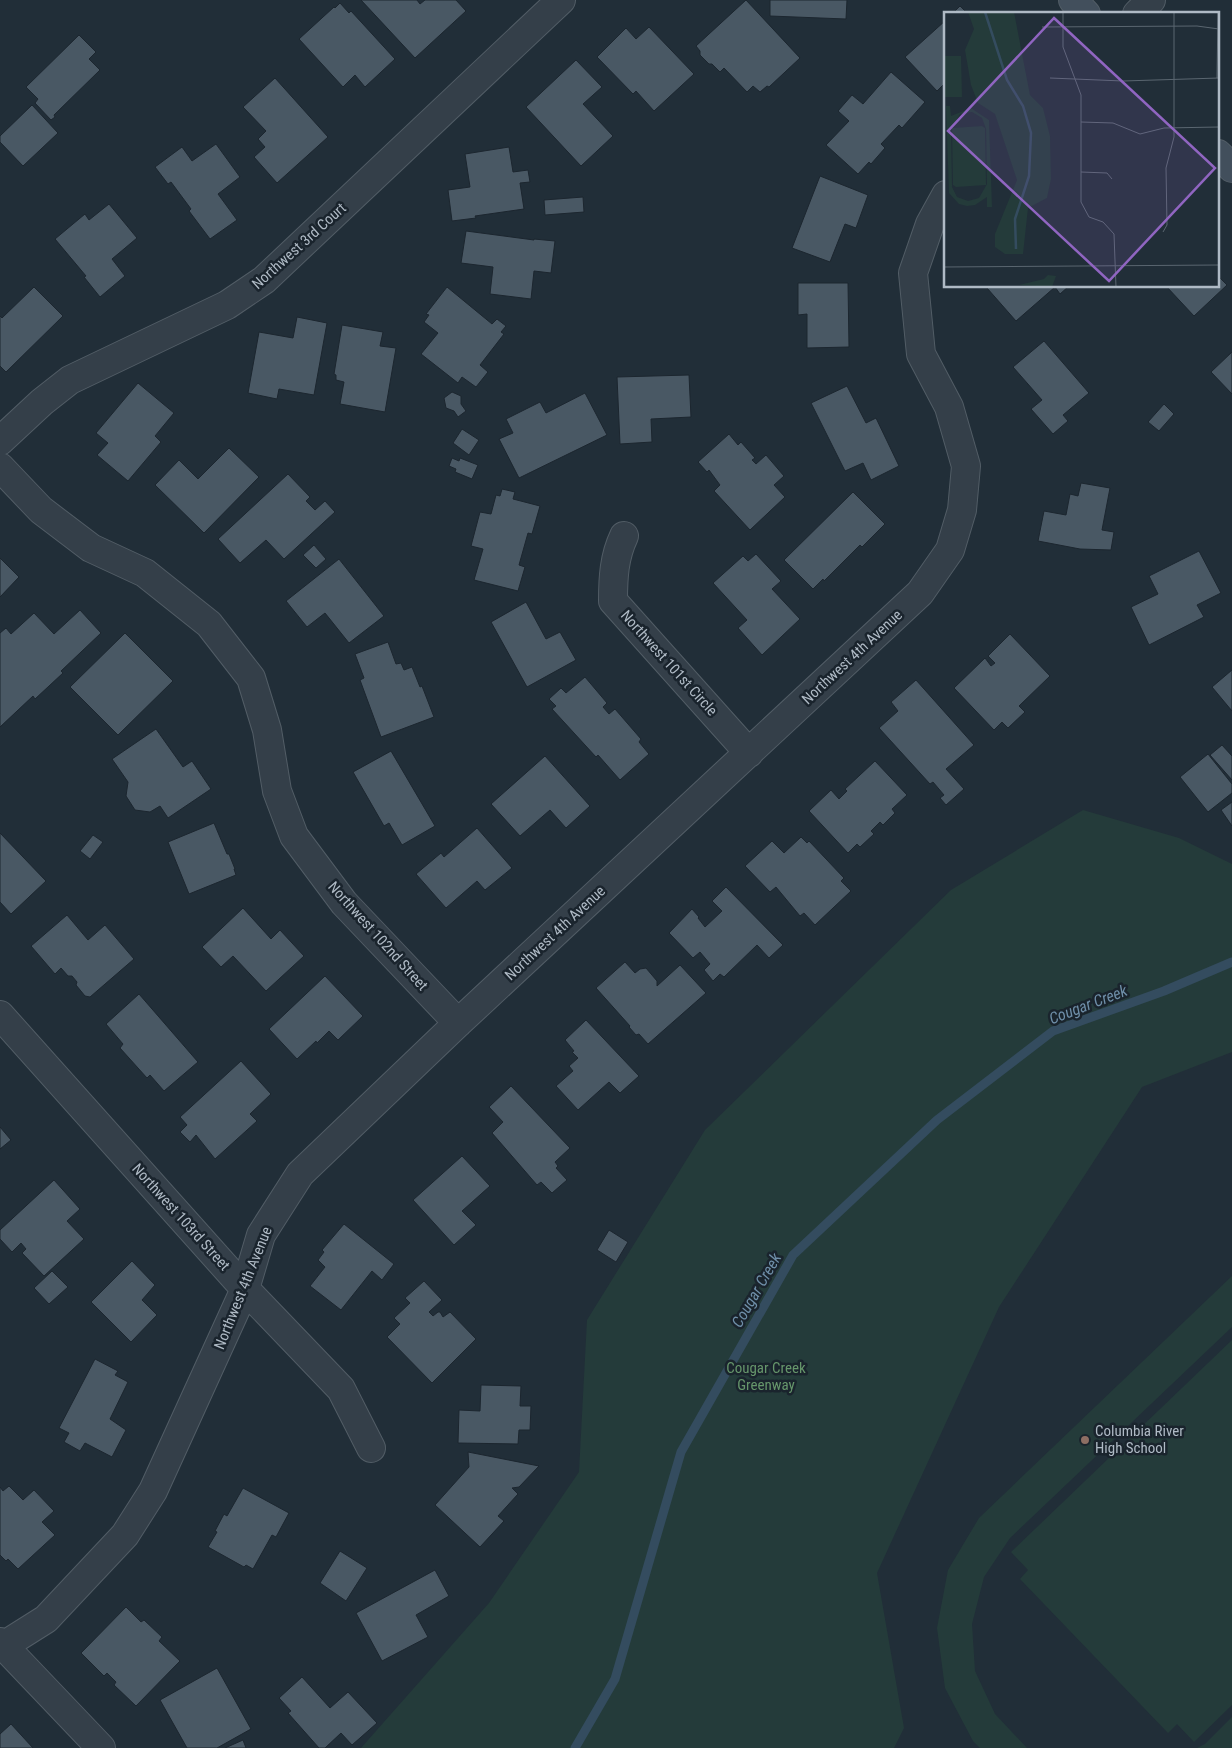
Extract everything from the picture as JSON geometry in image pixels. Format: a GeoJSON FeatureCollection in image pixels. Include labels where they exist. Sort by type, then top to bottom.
{"type":"FeatureCollection","features":[{"type":"Feature","properties":{"kind":"main road"},"geometry":{"type":"LineString","coordinates":[[1073,0],[1084,12]]}},
{"type":"Feature","properties":{"kind":"main road"},"geometry":{"type":"LineString","coordinates":[[1220,156],[1232,168]]}},
{"type":"Feature","properties":{"kind":"street","name":"Northwest 3rd Court"},"geometry":{"type":"LineString","coordinates":[[0,441],[42,402],[70,380],[228,305],[264,280],[561,0]]}},
{"type":"Feature","properties":{"kind":"street"},"geometry":{"type":"LineString","coordinates":[[1138,12],[1151,0]]}},
{"type":"Feature","properties":{"kind":"street","name":"Northwest 4th Avenue"},"geometry":{"type":"LineString","coordinates":[[1,1645],[46,1619],[126,1535],[153,1491],[245,1289],[261,1235],[300,1174],[458,1022],[920,593],[950,550],[962,510],[966,466],[949,407],[921,354],[913,273],[930,224],[944,199]]}},
{"type":"Feature","properties":{"kind":"street","name":"Northwest 102nd Street"},"geometry":{"type":"LineString","coordinates":[[0,467],[41,510],[91,548],[145,573],[209,624],[251,678],[267,730],[277,791],[294,836],[344,903],[458,1022]]}},
{"type":"Feature","properties":{"kind":"street","name":"Northwest 101st Circle"},"geometry":{"type":"LineString","coordinates":[[624,536],[618,548],[613,573],[613,601],[749,753]]}},
{"type":"Feature","properties":{"kind":"street","name":"Northwest 103rd Street"},"geometry":{"type":"LineString","coordinates":[[0,1015],[245,1289],[341,1389],[371,1448]]}},
{"type":"Feature","properties":{"kind":"street"},"geometry":{"type":"LineString","coordinates":[[1,1645],[101,1748]]}},
{"type":"Feature","properties":{"kind":"green space","name":"Cougar Creek Greenway"},"geometry":{"type":"Polygon","coordinates":[[[1083,810],[1179,838],[1232,864],[1232,1052],[1142,1087],[999,1307],[877,1573],[904,1728],[894,1748],[361,1748],[489,1603],[579,1472],[587,1320],[705,1130],[951,890],[1083,810]]]}},
{"type":"Feature","properties":{"kind":"green space"},"geometry":{"type":"Polygon","coordinates":[[[1232,1276],[1232,1327],[1010,1538],[984,1577],[972,1624],[975,1671],[995,1714],[1027,1748],[980,1748],[973,1741],[945,1688],[937,1628],[948,1570],[979,1518],[1232,1276]]]}},
{"type":"Feature","properties":{"kind":"green space"},"geometry":{"type":"Polygon","coordinates":[[[1232,1340],[1232,1705],[1194,1742],[1177,1724],[1168,1733],[1020,1579],[1028,1570],[1011,1552],[1232,1340]]]}},
{"type":"Feature","properties":{"kind":"green space"},"geometry":{"type":"Polygon","coordinates":[[[1232,1717],[1232,1748],[1197,1748],[1205,1744],[1232,1717]]]}},
{"type":"Feature","properties":{"kind":"building"},"geometry":{"type":"Polygon","coordinates":[[[361,0],[417,0],[420,4],[425,0],[456,0],[466,11],[415,58],[361,0]]]}},
{"type":"Feature","properties":{"kind":"building"},"geometry":{"type":"Polygon","coordinates":[[[746,0],[800,58],[769,87],[767,86],[760,92],[753,86],[747,92],[724,68],[720,72],[712,64],[709,64],[700,55],[700,51],[696,46],[746,0]]]}},
{"type":"Feature","properties":{"kind":"building"},"geometry":{"type":"Polygon","coordinates":[[[770,0],[847,0],[846,19],[770,16],[770,0]]]}},
{"type":"Feature","properties":{"kind":"building"},"geometry":{"type":"Polygon","coordinates":[[[340,3],[349,13],[351,11],[395,59],[365,87],[355,75],[343,87],[299,39],[340,3]]]}},
{"type":"Feature","properties":{"kind":"building"},"geometry":{"type":"Polygon","coordinates":[[[960,6],[966,12],[954,12],[960,6]]]}},
{"type":"Feature","properties":{"kind":"building"},"geometry":{"type":"Polygon","coordinates":[[[944,22],[944,84],[937,91],[905,57],[944,22]]]}},
{"type":"Feature","properties":{"kind":"building"},"geometry":{"type":"Polygon","coordinates":[[[649,27],[694,74],[654,111],[636,91],[633,94],[597,57],[626,28],[636,39],[649,27]]]}},
{"type":"Feature","properties":{"kind":"building"},"geometry":{"type":"Polygon","coordinates":[[[79,35],[96,52],[89,59],[100,70],[51,120],[35,103],[38,99],[26,87],[79,35]]]}},
{"type":"Feature","properties":{"kind":"building"},"geometry":{"type":"Polygon","coordinates":[[[576,60],[602,87],[583,104],[613,136],[581,166],[526,107],[576,60]]]}},
{"type":"Feature","properties":{"kind":"building"},"geometry":{"type":"Polygon","coordinates":[[[891,72],[925,102],[902,128],[899,125],[881,144],[885,148],[871,164],[869,162],[858,174],[826,145],[849,121],[838,111],[852,95],[863,104],[891,72]]]}},
{"type":"Feature","properties":{"kind":"building"},"geometry":{"type":"Polygon","coordinates":[[[275,78],[328,137],[277,183],[254,157],[265,147],[258,139],[266,131],[243,107],[275,78]]]}},
{"type":"Feature","properties":{"kind":"building"},"geometry":{"type":"Polygon","coordinates":[[[32,105],[58,133],[23,166],[0,142],[0,136],[32,105]]]}},
{"type":"Feature","properties":{"kind":"building"},"geometry":{"type":"Polygon","coordinates":[[[216,144],[240,177],[218,194],[237,220],[210,239],[189,211],[191,209],[171,182],[168,184],[155,167],[182,147],[192,161],[216,144]]]}},
{"type":"Feature","properties":{"kind":"building"},"geometry":{"type":"Polygon","coordinates":[[[509,147],[513,172],[528,170],[530,182],[520,183],[524,209],[452,221],[448,190],[470,187],[465,154],[509,147]]]}},
{"type":"Feature","properties":{"kind":"building"},"geometry":{"type":"Polygon","coordinates":[[[820,176],[868,195],[856,228],[845,224],[830,262],[792,248],[820,176]]]}},
{"type":"Feature","properties":{"kind":"building"},"geometry":{"type":"Polygon","coordinates":[[[583,197],[584,212],[545,215],[544,200],[583,197]]]}},
{"type":"Feature","properties":{"kind":"building"},"geometry":{"type":"Polygon","coordinates":[[[109,204],[137,238],[112,259],[125,276],[100,297],[84,277],[86,276],[55,239],[85,214],[89,220],[109,204]]]}},
{"type":"Feature","properties":{"kind":"building"},"geometry":{"type":"Polygon","coordinates":[[[466,231],[555,241],[551,273],[534,271],[531,299],[490,294],[493,267],[461,263],[466,231]]]}},
{"type":"Feature","properties":{"kind":"building"},"geometry":{"type":"Polygon","coordinates":[[[1220,278],[1227,285],[1194,316],[1168,288],[1220,288],[1220,278]]]}},
{"type":"Feature","properties":{"kind":"building"},"geometry":{"type":"Polygon","coordinates":[[[798,283],[848,283],[849,347],[807,348],[807,314],[798,315],[798,283]]]}},
{"type":"Feature","properties":{"kind":"building"},"geometry":{"type":"Polygon","coordinates":[[[34,287],[63,316],[6,372],[0,366],[0,316],[2,318],[34,287]]]}},
{"type":"Feature","properties":{"kind":"building"},"geometry":{"type":"Polygon","coordinates":[[[447,287],[492,324],[497,319],[506,326],[501,332],[504,334],[480,365],[488,372],[476,387],[462,377],[458,383],[421,354],[438,333],[424,322],[429,315],[426,314],[447,287]]]}},
{"type":"Feature","properties":{"kind":"building"},"geometry":{"type":"Polygon","coordinates":[[[987,288],[1054,288],[1016,321],[987,288]]]}},
{"type":"Feature","properties":{"kind":"building"},"geometry":{"type":"Polygon","coordinates":[[[1056,288],[1067,288],[1060,294],[1056,288]]]}},
{"type":"Feature","properties":{"kind":"building"},"geometry":{"type":"Polygon","coordinates":[[[297,317],[327,323],[314,395],[279,389],[277,399],[248,393],[259,332],[293,338],[297,317]]]}},
{"type":"Feature","properties":{"kind":"building"},"geometry":{"type":"Polygon","coordinates":[[[342,325],[383,332],[380,346],[396,348],[385,412],[340,404],[344,382],[336,380],[336,375],[334,374],[342,325]]]}},
{"type":"Feature","properties":{"kind":"building"},"geometry":{"type":"Polygon","coordinates":[[[1044,341],[1089,393],[1063,415],[1068,421],[1053,434],[1031,409],[1042,400],[1013,367],[1044,341]]]}},
{"type":"Feature","properties":{"kind":"building"},"geometry":{"type":"Polygon","coordinates":[[[1232,352],[1232,394],[1211,372],[1232,352]]]}},
{"type":"Feature","properties":{"kind":"building"},"geometry":{"type":"Polygon","coordinates":[[[689,375],[691,417],[651,419],[652,442],[620,444],[617,377],[689,375]]]}},
{"type":"Feature","properties":{"kind":"building"},"geometry":{"type":"Polygon","coordinates":[[[138,383],[174,413],[155,436],[161,442],[128,481],[97,455],[108,443],[96,433],[138,383]]]}},
{"type":"Feature","properties":{"kind":"building"},"geometry":{"type":"Polygon","coordinates":[[[847,386],[866,423],[876,418],[899,466],[871,480],[863,463],[845,471],[811,403],[847,386]]]}},
{"type":"Feature","properties":{"kind":"building"},"geometry":{"type":"Polygon","coordinates":[[[452,392],[461,396],[461,404],[466,411],[458,417],[454,411],[446,408],[444,398],[452,392]]]}},
{"type":"Feature","properties":{"kind":"building"},"geometry":{"type":"Polygon","coordinates":[[[585,393],[607,435],[519,478],[499,439],[513,433],[506,419],[540,402],[546,413],[585,393]]]}},
{"type":"Feature","properties":{"kind":"building"},"geometry":{"type":"Polygon","coordinates":[[[1164,404],[1174,414],[1159,431],[1148,422],[1164,404]]]}},
{"type":"Feature","properties":{"kind":"building"},"geometry":{"type":"Polygon","coordinates":[[[462,429],[479,440],[469,455],[453,443],[462,429]]]}},
{"type":"Feature","properties":{"kind":"building"},"geometry":{"type":"Polygon","coordinates":[[[729,434],[738,445],[741,442],[755,458],[752,460],[756,464],[766,455],[784,476],[774,485],[785,497],[750,530],[714,491],[720,485],[709,470],[707,472],[698,462],[729,434]]]}},
{"type":"Feature","properties":{"kind":"building"},"geometry":{"type":"Polygon","coordinates":[[[229,448],[259,477],[204,533],[155,485],[179,460],[198,479],[229,448]]]}},
{"type":"Feature","properties":{"kind":"building"},"geometry":{"type":"Polygon","coordinates":[[[452,458],[459,461],[460,458],[478,465],[472,479],[455,472],[456,469],[449,466],[452,458]]]}},
{"type":"Feature","properties":{"kind":"building"},"geometry":{"type":"Polygon","coordinates":[[[288,474],[310,497],[306,501],[315,510],[325,501],[335,512],[284,559],[266,540],[240,563],[218,539],[288,474]]]}},
{"type":"Feature","properties":{"kind":"building"},"geometry":{"type":"Polygon","coordinates":[[[1081,483],[1110,488],[1102,530],[1114,532],[1111,550],[1080,549],[1038,541],[1044,511],[1066,515],[1070,494],[1078,496],[1081,483]]]}},
{"type":"Feature","properties":{"kind":"building"},"geometry":{"type":"Polygon","coordinates":[[[502,489],[515,492],[513,499],[540,506],[532,534],[528,533],[519,565],[525,567],[518,591],[474,580],[483,549],[471,546],[480,512],[491,514],[496,495],[500,496],[502,489]]]}},
{"type":"Feature","properties":{"kind":"building"},"geometry":{"type":"Polygon","coordinates":[[[853,492],[885,524],[862,547],[860,545],[824,581],[823,579],[813,589],[784,560],[853,492]]]}},
{"type":"Feature","properties":{"kind":"building"},"geometry":{"type":"Polygon","coordinates":[[[314,545],[326,559],[316,568],[303,555],[314,545]]]}},
{"type":"Feature","properties":{"kind":"building"},"geometry":{"type":"Polygon","coordinates":[[[1199,551],[1221,593],[1197,605],[1204,617],[1149,645],[1131,607],[1158,594],[1149,576],[1199,551]]]}},
{"type":"Feature","properties":{"kind":"building"},"geometry":{"type":"Polygon","coordinates":[[[756,554],[781,581],[772,589],[800,619],[762,655],[738,628],[747,620],[713,583],[743,556],[748,561],[756,554]]]}},
{"type":"Feature","properties":{"kind":"building"},"geometry":{"type":"Polygon","coordinates":[[[0,558],[19,577],[0,597],[0,558]]]}},
{"type":"Feature","properties":{"kind":"building"},"geometry":{"type":"Polygon","coordinates":[[[339,559],[384,616],[349,643],[325,613],[307,627],[286,601],[339,559]]]}},
{"type":"Feature","properties":{"kind":"building"},"geometry":{"type":"Polygon","coordinates":[[[526,602],[546,639],[560,632],[576,660],[527,687],[491,622],[526,602]]]}},
{"type":"Feature","properties":{"kind":"building"},"geometry":{"type":"Polygon","coordinates":[[[80,610],[101,633],[61,671],[63,673],[35,699],[33,696],[0,727],[0,633],[6,628],[11,634],[34,613],[54,634],[80,610]]]}},
{"type":"Feature","properties":{"kind":"building"},"geometry":{"type":"Polygon","coordinates":[[[125,633],[173,681],[118,735],[70,687],[125,633]]]}},
{"type":"Feature","properties":{"kind":"building"},"geometry":{"type":"Polygon","coordinates":[[[1010,634],[1050,676],[1019,706],[1025,712],[1008,728],[1002,722],[994,730],[954,688],[985,658],[991,666],[995,663],[988,656],[1010,634]]]}},
{"type":"Feature","properties":{"kind":"building"},"geometry":{"type":"Polygon","coordinates":[[[388,642],[396,664],[401,663],[404,670],[412,667],[420,687],[422,686],[434,717],[381,737],[360,680],[364,678],[355,654],[388,642]]]}},
{"type":"Feature","properties":{"kind":"building"},"geometry":{"type":"Polygon","coordinates":[[[1232,670],[1232,711],[1212,687],[1232,670]]]}},
{"type":"Feature","properties":{"kind":"building"},"geometry":{"type":"Polygon","coordinates":[[[585,677],[607,703],[603,707],[609,714],[615,709],[641,739],[639,742],[649,754],[620,780],[552,709],[556,706],[549,699],[561,688],[566,693],[585,677]]]}},
{"type":"Feature","properties":{"kind":"building"},"geometry":{"type":"Polygon","coordinates":[[[916,680],[974,745],[946,769],[964,789],[946,805],[940,798],[944,795],[933,782],[930,784],[879,728],[898,711],[891,702],[916,680]]]}},
{"type":"Feature","properties":{"kind":"building"},"geometry":{"type":"Polygon","coordinates":[[[156,729],[183,767],[192,761],[211,789],[168,818],[160,806],[150,812],[135,810],[126,796],[128,782],[112,759],[156,729]]]}},
{"type":"Feature","properties":{"kind":"building"},"geometry":{"type":"Polygon","coordinates":[[[1222,745],[1232,756],[1232,780],[1210,755],[1222,745]]]}},
{"type":"Feature","properties":{"kind":"building"},"geometry":{"type":"Polygon","coordinates":[[[391,751],[435,826],[402,845],[389,823],[384,826],[353,772],[391,751]]]}},
{"type":"Feature","properties":{"kind":"building"},"geometry":{"type":"Polygon","coordinates":[[[1208,754],[1232,784],[1232,793],[1208,812],[1180,777],[1208,754]]]}},
{"type":"Feature","properties":{"kind":"building"},"geometry":{"type":"Polygon","coordinates":[[[545,756],[590,806],[566,828],[550,810],[520,836],[491,804],[545,756]]]}},
{"type":"Feature","properties":{"kind":"building"},"geometry":{"type":"Polygon","coordinates":[[[875,761],[907,795],[892,809],[895,813],[883,825],[880,822],[871,831],[874,834],[860,847],[857,844],[848,853],[809,811],[831,790],[839,799],[847,791],[845,789],[875,761]]]}},
{"type":"Feature","properties":{"kind":"building"},"geometry":{"type":"Polygon","coordinates":[[[1232,802],[1232,826],[1221,810],[1232,802]]]}},
{"type":"Feature","properties":{"kind":"building"},"geometry":{"type":"Polygon","coordinates":[[[214,823],[227,854],[229,854],[236,875],[189,894],[168,842],[214,823]]]}},
{"type":"Feature","properties":{"kind":"building"},"geometry":{"type":"Polygon","coordinates":[[[477,828],[512,868],[485,890],[477,881],[446,908],[416,874],[441,853],[444,857],[477,828]]]}},
{"type":"Feature","properties":{"kind":"building"},"geometry":{"type":"Polygon","coordinates":[[[0,833],[46,881],[11,914],[0,902],[0,833]]]}},
{"type":"Feature","properties":{"kind":"building"},"geometry":{"type":"Polygon","coordinates":[[[93,835],[103,842],[90,859],[80,851],[93,835]]]}},
{"type":"Feature","properties":{"kind":"building"},"geometry":{"type":"Polygon","coordinates":[[[801,837],[807,843],[809,841],[844,878],[841,881],[851,891],[815,925],[804,913],[800,916],[776,887],[770,892],[745,866],[772,841],[784,853],[801,837]]]}},
{"type":"Feature","properties":{"kind":"building"},"geometry":{"type":"Polygon","coordinates":[[[726,887],[783,945],[769,958],[757,945],[724,977],[720,974],[713,981],[704,970],[710,964],[700,952],[693,958],[669,933],[692,909],[705,927],[722,911],[712,901],[726,887]]]}},
{"type":"Feature","properties":{"kind":"building"},"geometry":{"type":"Polygon","coordinates":[[[243,908],[271,939],[280,930],[304,956],[266,991],[233,956],[221,967],[202,947],[243,908]]]}},
{"type":"Feature","properties":{"kind":"building"},"geometry":{"type":"Polygon","coordinates":[[[67,915],[88,940],[105,925],[134,959],[90,997],[85,996],[76,985],[77,982],[72,976],[68,976],[61,968],[55,974],[31,946],[67,915]]]}},
{"type":"Feature","properties":{"kind":"building"},"geometry":{"type":"Polygon","coordinates":[[[625,962],[635,973],[640,969],[646,968],[657,981],[657,986],[680,965],[706,993],[648,1044],[639,1034],[636,1035],[596,988],[625,962]]]}},
{"type":"Feature","properties":{"kind":"building"},"geometry":{"type":"Polygon","coordinates":[[[325,976],[363,1016],[338,1040],[329,1031],[297,1059],[269,1029],[325,976]]]}},
{"type":"Feature","properties":{"kind":"building"},"geometry":{"type":"Polygon","coordinates":[[[139,994],[198,1062],[164,1091],[150,1075],[147,1078],[120,1048],[123,1044],[106,1024],[139,994]]]}},
{"type":"Feature","properties":{"kind":"building"},"geometry":{"type":"Polygon","coordinates":[[[586,1020],[639,1076],[620,1093],[609,1082],[578,1110],[556,1086],[573,1071],[569,1066],[578,1058],[565,1040],[586,1020]]]}},
{"type":"Feature","properties":{"kind":"building"},"geometry":{"type":"Polygon","coordinates":[[[241,1061],[271,1094],[250,1114],[257,1121],[215,1159],[196,1135],[190,1142],[180,1132],[187,1125],[180,1117],[241,1061]]]}},
{"type":"Feature","properties":{"kind":"building"},"geometry":{"type":"Polygon","coordinates":[[[511,1086],[570,1148],[555,1162],[558,1166],[556,1168],[567,1180],[552,1193],[541,1182],[537,1185],[492,1133],[503,1122],[489,1107],[511,1086]]]}},
{"type":"Feature","properties":{"kind":"building"},"geometry":{"type":"Polygon","coordinates":[[[0,1127],[11,1140],[0,1149],[0,1127]]]}},
{"type":"Feature","properties":{"kind":"building"},"geometry":{"type":"Polygon","coordinates":[[[462,1156],[490,1186],[462,1211],[476,1225],[454,1245],[413,1200],[462,1156]]]}},
{"type":"Feature","properties":{"kind":"building"},"geometry":{"type":"Polygon","coordinates":[[[54,1180],[80,1209],[67,1221],[84,1239],[44,1276],[22,1253],[26,1249],[21,1243],[12,1252],[0,1239],[0,1230],[54,1180]]]}},
{"type":"Feature","properties":{"kind":"building"},"geometry":{"type":"Polygon","coordinates":[[[344,1224],[394,1264],[382,1280],[372,1271],[341,1310],[310,1286],[325,1267],[318,1260],[324,1252],[322,1250],[344,1224]]]}},
{"type":"Feature","properties":{"kind":"building"},"geometry":{"type":"Polygon","coordinates":[[[609,1230],[628,1242],[616,1262],[597,1250],[609,1230]]]}},
{"type":"Feature","properties":{"kind":"building"},"geometry":{"type":"Polygon","coordinates":[[[132,1261],[155,1285],[142,1300],[157,1315],[131,1342],[91,1302],[132,1261]]]}},
{"type":"Feature","properties":{"kind":"building"},"geometry":{"type":"Polygon","coordinates":[[[52,1271],[68,1287],[49,1304],[34,1288],[52,1271]]]}},
{"type":"Feature","properties":{"kind":"building"},"geometry":{"type":"Polygon","coordinates":[[[424,1281],[442,1300],[429,1312],[433,1316],[440,1312],[443,1317],[450,1312],[476,1339],[432,1383],[387,1337],[400,1324],[394,1318],[410,1303],[405,1298],[424,1281]]]}},
{"type":"Feature","properties":{"kind":"building"},"geometry":{"type":"Polygon","coordinates":[[[95,1359],[118,1371],[115,1375],[128,1382],[110,1419],[126,1430],[112,1457],[85,1443],[80,1451],[64,1442],[69,1433],[59,1428],[95,1359]]]}},
{"type":"Feature","properties":{"kind":"building"},"geometry":{"type":"Polygon","coordinates":[[[481,1385],[521,1386],[520,1406],[531,1406],[530,1430],[519,1430],[518,1444],[458,1443],[459,1410],[480,1411],[481,1385]]]}},
{"type":"Feature","properties":{"kind":"building"},"geometry":{"type":"Polygon","coordinates":[[[468,1452],[539,1466],[519,1487],[512,1488],[518,1494],[498,1516],[504,1521],[480,1547],[435,1505],[469,1467],[468,1452]]]}},
{"type":"Feature","properties":{"kind":"building"},"geometry":{"type":"Polygon","coordinates":[[[9,1486],[23,1500],[34,1490],[54,1511],[42,1522],[55,1535],[18,1569],[8,1559],[6,1561],[0,1555],[0,1487],[3,1491],[9,1486]]]}},
{"type":"Feature","properties":{"kind":"building"},"geometry":{"type":"Polygon","coordinates":[[[243,1488],[289,1513],[276,1537],[272,1535],[253,1569],[246,1565],[244,1567],[208,1547],[217,1532],[215,1531],[224,1514],[227,1516],[243,1488]]]}},
{"type":"Feature","properties":{"kind":"building"},"geometry":{"type":"Polygon","coordinates":[[[340,1551],[367,1568],[346,1601],[320,1583],[340,1551]]]}},
{"type":"Feature","properties":{"kind":"building"},"geometry":{"type":"Polygon","coordinates":[[[435,1570],[449,1596],[416,1615],[428,1637],[382,1661],[356,1613],[435,1570]]]}},
{"type":"Feature","properties":{"kind":"building"},"geometry":{"type":"Polygon","coordinates":[[[126,1607],[141,1622],[144,1620],[162,1637],[159,1641],[180,1661],[136,1706],[114,1685],[116,1682],[107,1673],[104,1676],[81,1653],[126,1607]]]}},
{"type":"Feature","properties":{"kind":"building"},"geometry":{"type":"Polygon","coordinates":[[[217,1668],[251,1729],[217,1748],[187,1748],[160,1700],[217,1668]]]}},
{"type":"Feature","properties":{"kind":"building"},"geometry":{"type":"Polygon","coordinates":[[[302,1677],[330,1708],[348,1692],[377,1723],[352,1745],[341,1733],[325,1748],[319,1748],[288,1713],[291,1711],[279,1698],[302,1677]]]}},
{"type":"Feature","properties":{"kind":"building"},"geometry":{"type":"Polygon","coordinates":[[[11,1724],[33,1748],[0,1748],[0,1734],[11,1724]]]}},
{"type":"Feature","properties":{"kind":"building"},"geometry":{"type":"Polygon","coordinates":[[[243,1740],[246,1748],[225,1748],[243,1740]]]}},
{"type":"Feature","properties":{"kind":"waterway","name":"Cougar Creek"},"geometry":{"type":"LineString","coordinates":[[575,1748],[615,1679],[681,1452],[793,1255],[937,1120],[1053,1031],[1164,991],[1232,962]]}},
{"type":"Feature","properties":{"kind":"place","name":"Columbia River High School"},"geometry":{"type":"Point","coordinates":[1085,1440]}}]}
